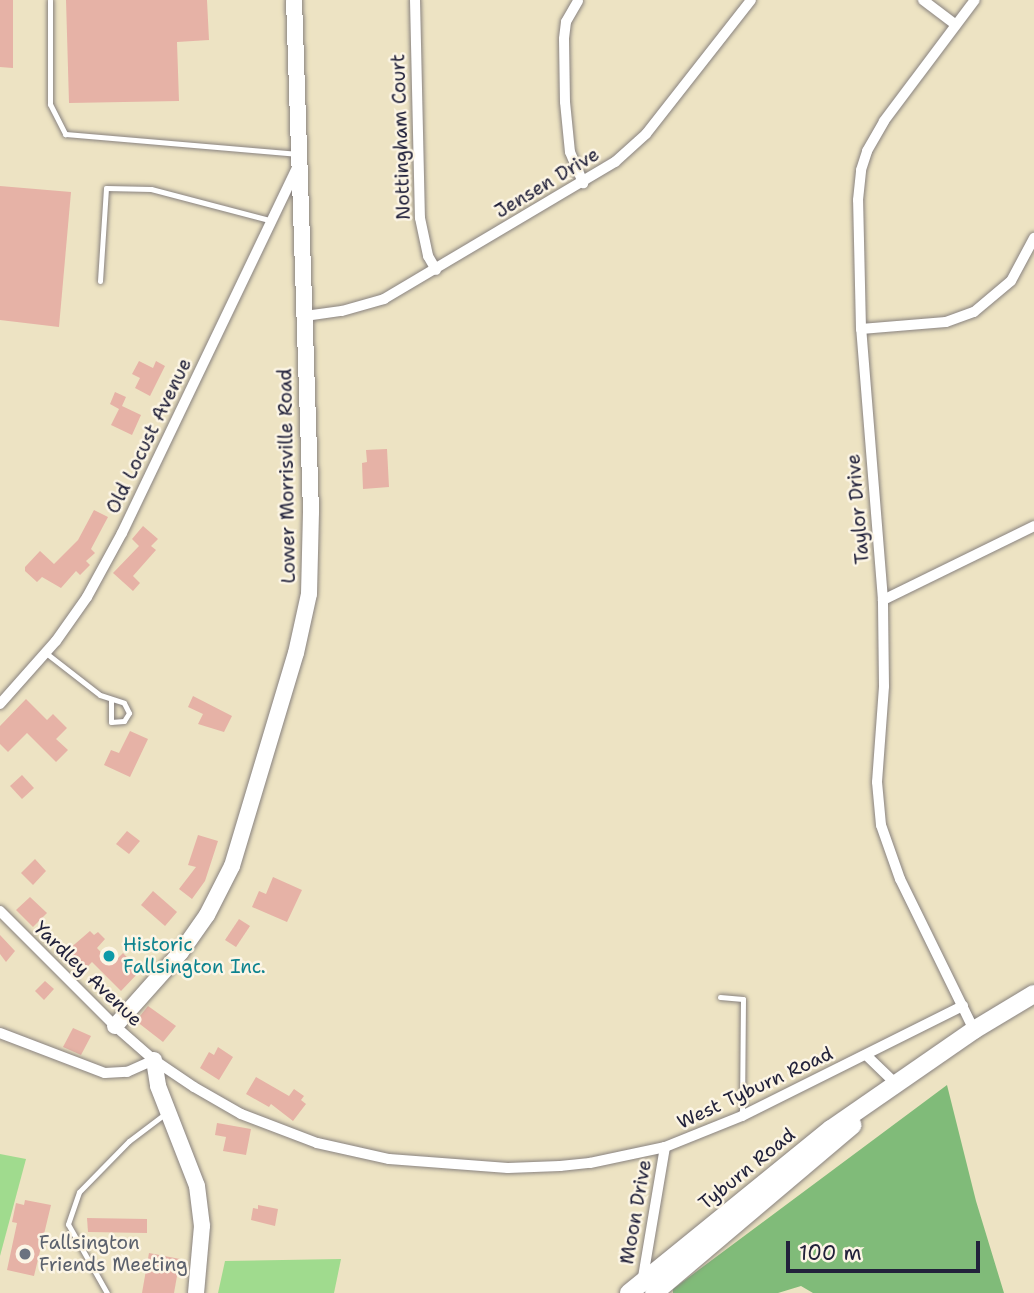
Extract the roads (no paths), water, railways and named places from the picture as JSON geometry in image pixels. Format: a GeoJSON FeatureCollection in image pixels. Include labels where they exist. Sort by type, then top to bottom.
{"type":"FeatureCollection","features":[{"type":"Feature","properties":{"kind":"main road","name":"Tyburn Road"},"geometry":{"type":"LineString","coordinates":[[642,1290],[781,1167],[974,1030],[1034,994]]}},
{"type":"Feature","properties":{"kind":"street","name":"Lower Morrisville Road"},"geometry":{"type":"LineString","coordinates":[[115,1026],[181,952],[218,896],[232,866],[296,653],[309,594],[312,563],[294,0]]}},
{"type":"Feature","properties":{"kind":"street","name":"Nottingham Court"},"geometry":{"type":"LineString","coordinates":[[415,0],[420,218],[428,256],[436,270]]}},
{"type":"Feature","properties":{"kind":"street","name":"Jensen Drive"},"geometry":{"type":"LineString","coordinates":[[305,316],[369,305],[436,270],[615,162],[646,134],[751,0]]}},
{"type":"Feature","properties":{"kind":"street"},"geometry":{"type":"LineString","coordinates":[[922,0],[956,25]]}},
{"type":"Feature","properties":{"kind":"street","name":"Taylor Drive"},"geometry":{"type":"LineString","coordinates":[[974,1030],[900,879],[881,825],[877,782],[884,687],[883,600],[861,328],[861,170],[867,151],[884,121],[975,0]]}},
{"type":"Feature","properties":{"kind":"street"},"geometry":{"type":"LineString","coordinates":[[578,1],[566,22],[565,103],[570,152],[583,183]]}},
{"type":"Feature","properties":{"kind":"street","name":"Old Locust Avenue"},"geometry":{"type":"LineString","coordinates":[[0,704],[46,653],[87,597],[122,533],[273,222],[299,159]]}},
{"type":"Feature","properties":{"kind":"street"},"geometry":{"type":"LineString","coordinates":[[861,328],[946,322],[974,312],[1011,281],[1034,238]]}},
{"type":"Feature","properties":{"kind":"street"},"geometry":{"type":"LineString","coordinates":[[883,600],[1034,526]]}},
{"type":"Feature","properties":{"kind":"street","name":"Yardley Avenue"},"geometry":{"type":"LineString","coordinates":[[0,911],[115,1026],[154,1060]]}},
{"type":"Feature","properties":{"kind":"street","name":"West Tyburn Road"},"geometry":{"type":"LineString","coordinates":[[154,1060],[241,1114],[317,1143],[389,1159],[530,1167],[590,1163],[665,1147],[742,1116],[963,1006]]}},
{"type":"Feature","properties":{"kind":"street"},"geometry":{"type":"LineString","coordinates":[[0,1034],[105,1073],[127,1072],[154,1060],[158,1086],[197,1186],[202,1226],[196,1293]]}},
{"type":"Feature","properties":{"kind":"street"},"geometry":{"type":"LineString","coordinates":[[866,1055],[896,1084]]}},
{"type":"Feature","properties":{"kind":"street","name":"Moon Drive"},"geometry":{"type":"LineString","coordinates":[[642,1290],[665,1147]]}},
{"type":"Feature","properties":{"kind":"lane"},"geometry":{"type":"LineString","coordinates":[[50,0],[50,104],[65,134],[299,159]]}},
{"type":"Feature","properties":{"kind":"lane"},"geometry":{"type":"LineString","coordinates":[[100,281],[106,188],[151,189],[273,222]]}},
{"type":"Feature","properties":{"kind":"lane"},"geometry":{"type":"LineString","coordinates":[[46,653],[111,700],[124,704],[129,713],[124,721],[111,722],[111,700]]}},
{"type":"Feature","properties":{"kind":"lane"},"geometry":{"type":"LineString","coordinates":[[720,997],[743,999],[742,1116]]}},
{"type":"Feature","properties":{"kind":"lane"},"geometry":{"type":"LineString","coordinates":[[107,1293],[68,1224],[79,1192],[129,1141],[168,1111]]}},
{"type":"Feature","properties":{"kind":"place","name":"Historic Fallsington Inc."},"geometry":{"type":"Point","coordinates":[109,956]}},
{"type":"Feature","properties":{"kind":"place","name":"Fallsington Friends Meeting"},"geometry":{"type":"Point","coordinates":[25,1254]}}]}
